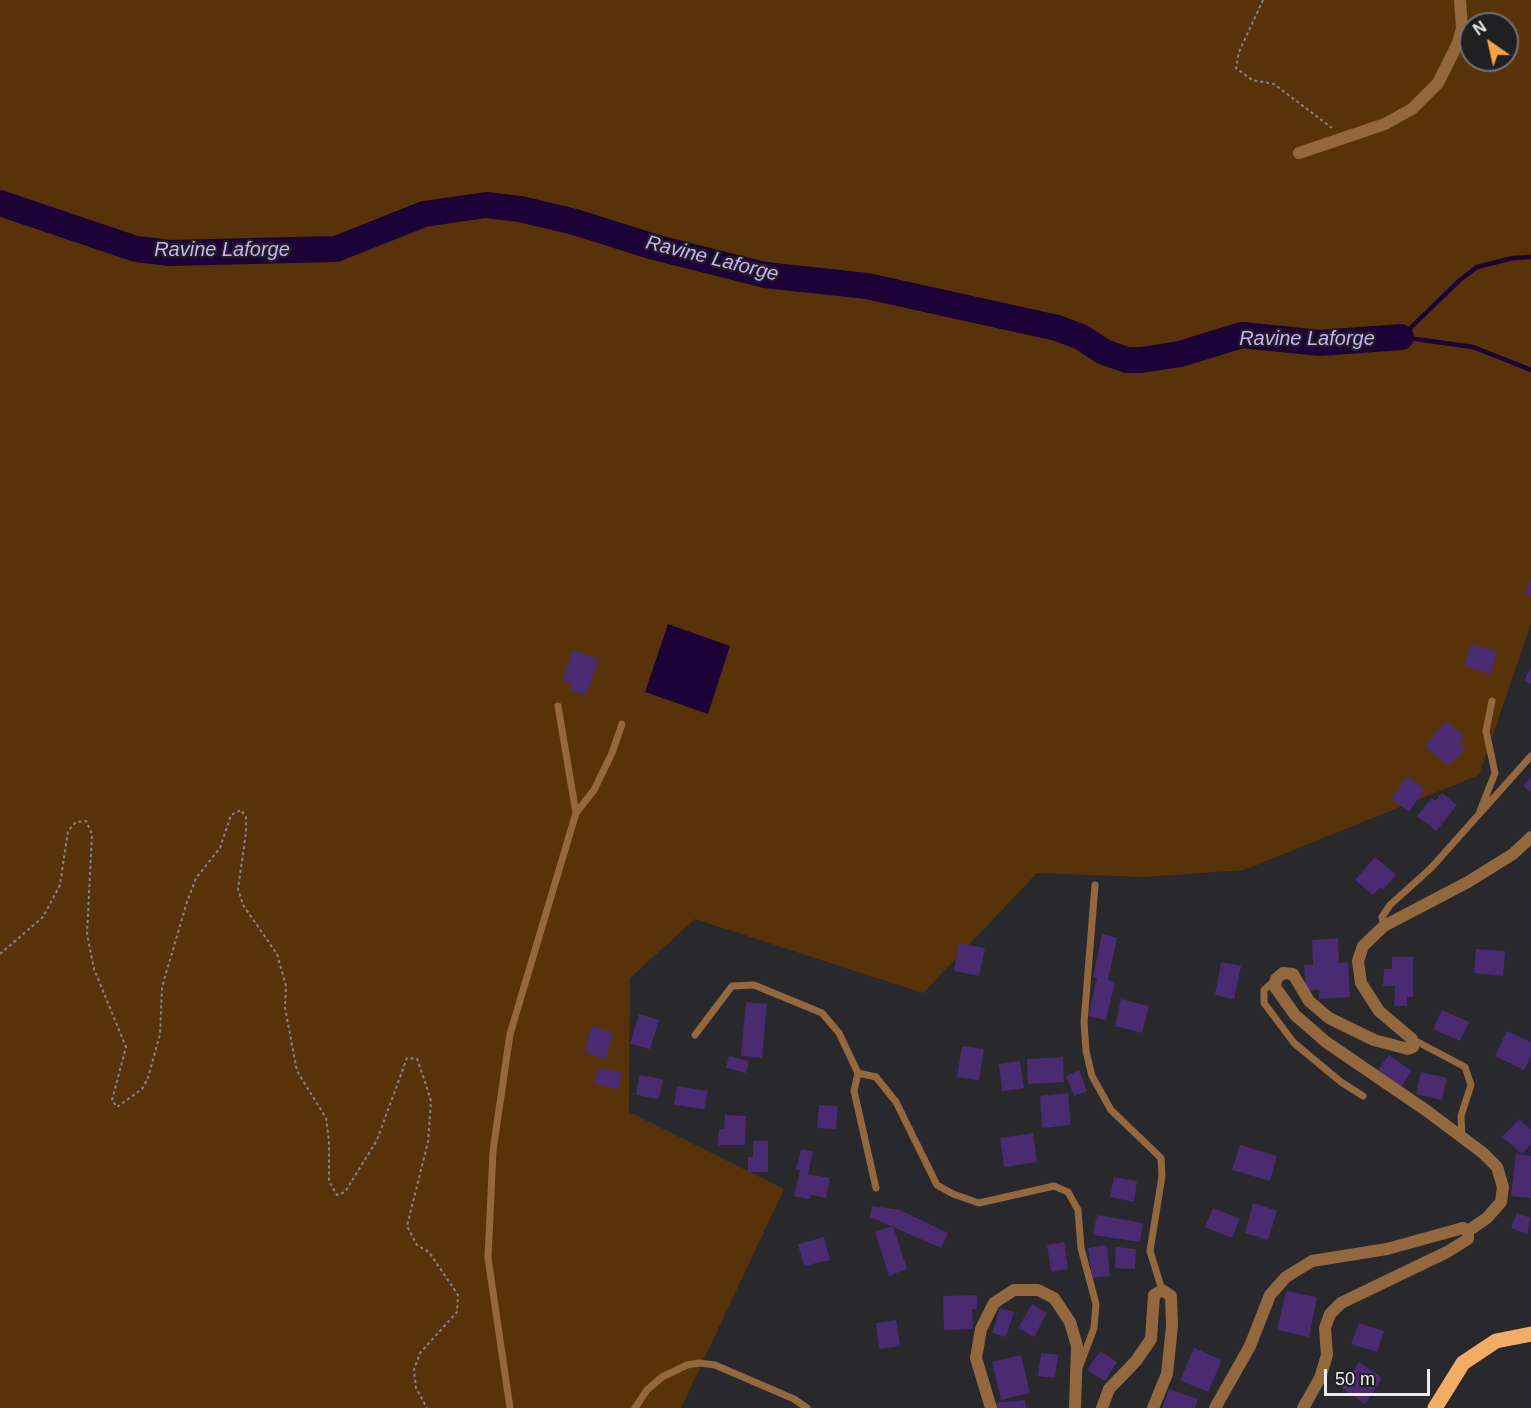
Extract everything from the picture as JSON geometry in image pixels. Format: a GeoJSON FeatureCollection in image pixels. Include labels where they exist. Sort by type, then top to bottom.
{"type":"FeatureCollection","features":[{"type":"Feature","properties":{"kind":"main road"},"geometry":{"type":"LineString","coordinates":[[1435,1408],[1463,1363],[1496,1341],[1531,1334]]}},
{"type":"Feature","properties":{"kind":"street"},"geometry":{"type":"LineString","coordinates":[[1299,153],[1385,124],[1412,109],[1438,83],[1458,43],[1462,28],[1460,0]]}},
{"type":"Feature","properties":{"kind":"street"},"geometry":{"type":"LineString","coordinates":[[1468,1232],[1487,1218],[1501,1202],[1503,1187],[1497,1167],[1483,1153],[1427,1111],[1326,1042],[1295,1015],[1275,987],[1276,979],[1283,972],[1293,974],[1309,1001],[1329,1018],[1374,1040],[1408,1049],[1413,1047],[1412,1039],[1379,1011],[1361,983],[1358,961],[1363,946],[1384,926],[1477,876],[1513,854],[1531,837]]}},
{"type":"Feature","properties":{"kind":"street"},"geometry":{"type":"LineString","coordinates":[[1215,1408],[1250,1346],[1270,1295],[1286,1277],[1312,1261],[1387,1249],[1463,1228],[1468,1232]]}},
{"type":"Feature","properties":{"kind":"street"},"geometry":{"type":"LineString","coordinates":[[1303,1408],[1320,1378],[1327,1355],[1325,1329],[1330,1314],[1341,1303],[1447,1252],[1468,1239],[1468,1232]]}},
{"type":"Feature","properties":{"kind":"street"},"geometry":{"type":"LineString","coordinates":[[991,1408],[976,1358],[981,1329],[994,1303],[1014,1290],[1038,1290],[1054,1298],[1070,1322],[1077,1346],[1075,1408]]}},
{"type":"Feature","properties":{"kind":"street"},"geometry":{"type":"LineString","coordinates":[[1102,1408],[1109,1389],[1136,1361],[1151,1339],[1154,1295],[1162,1290],[1171,1296],[1172,1326],[1167,1374],[1153,1408]]}},
{"type":"Feature","properties":{"kind":"lane"},"geometry":{"type":"LineString","coordinates":[[1478,816],[1495,773],[1486,731],[1492,701]]}},
{"type":"Feature","properties":{"kind":"lane"},"geometry":{"type":"LineString","coordinates":[[558,706],[576,813]]}},
{"type":"Feature","properties":{"kind":"lane"},"geometry":{"type":"LineString","coordinates":[[510,1408],[488,1258],[493,1151],[510,1034],[576,813],[594,790],[612,753],[622,724]]}},
{"type":"Feature","properties":{"kind":"lane"},"geometry":{"type":"LineString","coordinates":[[1384,926],[1382,917],[1390,905],[1431,868],[1531,756]]}},
{"type":"Feature","properties":{"kind":"lane"},"geometry":{"type":"LineString","coordinates":[[1095,885],[1084,1022],[1086,1051],[1092,1076],[1111,1110],[1161,1158],[1162,1176],[1150,1251],[1162,1290]]}},
{"type":"Feature","properties":{"kind":"lane"},"geometry":{"type":"LineString","coordinates":[[1276,979],[1264,990],[1264,1003],[1294,1043],[1341,1082],[1363,1096]]}},
{"type":"Feature","properties":{"kind":"lane"},"geometry":{"type":"LineString","coordinates":[[695,1035],[732,986],[754,985],[822,1013],[839,1033],[858,1073],[854,1091],[876,1188]]}},
{"type":"Feature","properties":{"kind":"lane"},"geometry":{"type":"LineString","coordinates":[[1412,1039],[1465,1067],[1472,1085],[1461,1116],[1462,1138]]}},
{"type":"Feature","properties":{"kind":"lane"},"geometry":{"type":"LineString","coordinates":[[858,1073],[876,1077],[896,1102],[937,1185],[953,1194],[978,1203],[1054,1186],[1068,1192],[1078,1210],[1081,1248],[1096,1304],[1094,1328],[1075,1378]]}},
{"type":"Feature","properties":{"kind":"lane"},"geometry":{"type":"LineString","coordinates":[[635,1408],[647,1390],[662,1377],[687,1365],[699,1363],[715,1365],[794,1399],[807,1408]]}},
{"type":"Feature","properties":{"kind":"path"},"geometry":{"type":"LineString","coordinates":[[1263,0],[1239,52],[1236,68],[1252,80],[1274,84],[1334,129],[1355,135]]}},
{"type":"Feature","properties":{"kind":"path"},"geometry":{"type":"LineString","coordinates":[[0,954],[43,917],[60,885],[68,831],[76,822],[86,821],[92,834],[87,934],[94,969],[126,1047],[112,1100],[117,1107],[142,1089],[148,1078],[160,1034],[162,987],[187,902],[196,878],[220,848],[231,815],[241,810],[246,817],[246,832],[238,889],[243,904],[277,954],[286,986],[285,1008],[297,1071],[326,1118],[329,1141],[329,1181],[337,1195],[345,1192],[377,1140],[407,1058],[417,1059],[431,1101],[428,1142],[407,1226],[417,1245],[429,1252],[458,1294],[457,1312],[420,1353],[414,1370],[416,1388],[427,1408]]}},
{"type":"Feature","properties":{"kind":"shaded area"},"geometry":{"type":"Polygon","coordinates":[[[0,0],[1531,0],[1531,624],[1479,775],[1244,870],[1144,877],[1037,873],[923,993],[695,919],[630,978],[629,1112],[784,1189],[681,1408],[0,1408],[0,0]]]}},
{"type":"Feature","properties":{"kind":"shaded area"},"geometry":{"type":"Polygon","coordinates":[[[668,624],[730,646],[708,714],[645,692],[668,624]]]}},
{"type":"Feature","properties":{"kind":"building"},"geometry":{"type":"Polygon","coordinates":[[[1531,578],[1531,596],[1525,594],[1531,578]]]}},
{"type":"Feature","properties":{"kind":"building"},"geometry":{"type":"Polygon","coordinates":[[[1471,644],[1497,651],[1491,674],[1464,666],[1471,644]]]}},
{"type":"Feature","properties":{"kind":"building"},"geometry":{"type":"Polygon","coordinates":[[[573,650],[599,659],[586,695],[570,690],[572,683],[562,680],[573,650]]]}},
{"type":"Feature","properties":{"kind":"building"},"geometry":{"type":"Polygon","coordinates":[[[1531,667],[1531,684],[1524,681],[1531,667]]]}},
{"type":"Feature","properties":{"kind":"building"},"geometry":{"type":"Polygon","coordinates":[[[1446,721],[1465,736],[1459,742],[1465,748],[1449,766],[1425,746],[1446,721]]]}},
{"type":"Feature","properties":{"kind":"building"},"geometry":{"type":"Polygon","coordinates":[[[1407,776],[1425,789],[1409,812],[1391,799],[1407,776]]]}},
{"type":"Feature","properties":{"kind":"building"},"geometry":{"type":"Polygon","coordinates":[[[1531,777],[1531,792],[1523,786],[1531,777]]]}},
{"type":"Feature","properties":{"kind":"building"},"geometry":{"type":"Polygon","coordinates":[[[1442,793],[1457,805],[1436,831],[1417,816],[1432,798],[1435,801],[1442,793]]]}},
{"type":"Feature","properties":{"kind":"building"},"geometry":{"type":"Polygon","coordinates":[[[1375,857],[1396,875],[1383,890],[1380,887],[1373,895],[1355,880],[1375,857]]]}},
{"type":"Feature","properties":{"kind":"building"},"geometry":{"type":"Polygon","coordinates":[[[1102,934],[1117,938],[1108,980],[1115,982],[1106,1020],[1088,1016],[1097,978],[1093,977],[1102,934]]]}},
{"type":"Feature","properties":{"kind":"building"},"geometry":{"type":"Polygon","coordinates":[[[1338,938],[1339,963],[1348,962],[1350,997],[1319,999],[1319,990],[1306,991],[1304,965],[1313,965],[1312,940],[1338,938]]]}},
{"type":"Feature","properties":{"kind":"building"},"geometry":{"type":"Polygon","coordinates":[[[959,943],[985,948],[979,976],[954,971],[959,943]]]}},
{"type":"Feature","properties":{"kind":"building"},"geometry":{"type":"Polygon","coordinates":[[[1476,949],[1505,951],[1503,976],[1474,973],[1476,949]]]}},
{"type":"Feature","properties":{"kind":"building"},"geometry":{"type":"Polygon","coordinates":[[[1392,957],[1413,957],[1413,997],[1407,997],[1407,1006],[1394,1006],[1395,986],[1383,986],[1384,969],[1392,969],[1392,957]]]}},
{"type":"Feature","properties":{"kind":"building"},"geometry":{"type":"Polygon","coordinates":[[[1221,962],[1241,966],[1234,999],[1215,995],[1221,962]]]}},
{"type":"Feature","properties":{"kind":"building"},"geometry":{"type":"Polygon","coordinates":[[[1121,999],[1149,1006],[1142,1033],[1115,1026],[1121,999]]]}},
{"type":"Feature","properties":{"kind":"building"},"geometry":{"type":"Polygon","coordinates":[[[746,1002],[767,1004],[762,1058],[741,1056],[746,1002]]]}},
{"type":"Feature","properties":{"kind":"building"},"geometry":{"type":"Polygon","coordinates":[[[1442,1010],[1469,1022],[1460,1041],[1433,1029],[1442,1010]]]}},
{"type":"Feature","properties":{"kind":"building"},"geometry":{"type":"Polygon","coordinates":[[[639,1014],[659,1020],[650,1049],[630,1044],[639,1014]]]}},
{"type":"Feature","properties":{"kind":"building"},"geometry":{"type":"Polygon","coordinates":[[[592,1026],[613,1033],[605,1059],[584,1052],[592,1026]]]}},
{"type":"Feature","properties":{"kind":"building"},"geometry":{"type":"Polygon","coordinates":[[[1507,1031],[1531,1042],[1531,1056],[1524,1070],[1495,1056],[1507,1031]]]}},
{"type":"Feature","properties":{"kind":"building"},"geometry":{"type":"Polygon","coordinates":[[[962,1046],[984,1049],[979,1080],[957,1077],[962,1046]]]}},
{"type":"Feature","properties":{"kind":"building"},"geometry":{"type":"Polygon","coordinates":[[[1389,1055],[1412,1071],[1401,1087],[1378,1070],[1389,1055]]]}},
{"type":"Feature","properties":{"kind":"building"},"geometry":{"type":"Polygon","coordinates":[[[729,1056],[749,1061],[746,1073],[726,1068],[729,1056]]]}},
{"type":"Feature","properties":{"kind":"building"},"geometry":{"type":"Polygon","coordinates":[[[1063,1057],[1064,1082],[1028,1084],[1027,1059],[1063,1057]]]}},
{"type":"Feature","properties":{"kind":"building"},"geometry":{"type":"Polygon","coordinates":[[[1020,1061],[1024,1088],[1002,1091],[999,1064],[1020,1061]]]}},
{"type":"Feature","properties":{"kind":"building"},"geometry":{"type":"Polygon","coordinates":[[[598,1068],[622,1072],[618,1089],[595,1084],[598,1068]]]}},
{"type":"Feature","properties":{"kind":"building"},"geometry":{"type":"Polygon","coordinates":[[[1079,1070],[1087,1091],[1074,1096],[1066,1076],[1079,1070]]]}},
{"type":"Feature","properties":{"kind":"building"},"geometry":{"type":"Polygon","coordinates":[[[1421,1072],[1447,1078],[1442,1100],[1416,1094],[1421,1072]]]}},
{"type":"Feature","properties":{"kind":"building"},"geometry":{"type":"Polygon","coordinates":[[[639,1075],[663,1079],[659,1099],[636,1095],[639,1075]]]}},
{"type":"Feature","properties":{"kind":"building"},"geometry":{"type":"Polygon","coordinates":[[[677,1086],[708,1091],[704,1109],[674,1105],[677,1086]]]}},
{"type":"Feature","properties":{"kind":"building"},"geometry":{"type":"Polygon","coordinates":[[[1068,1093],[1071,1125],[1042,1128],[1040,1096],[1068,1093]]]}},
{"type":"Feature","properties":{"kind":"building"},"geometry":{"type":"Polygon","coordinates":[[[819,1105],[838,1106],[836,1129],[817,1128],[819,1105]]]}},
{"type":"Feature","properties":{"kind":"building"},"geometry":{"type":"Polygon","coordinates":[[[725,1115],[746,1116],[745,1145],[718,1145],[719,1129],[724,1129],[725,1115]]]}},
{"type":"Feature","properties":{"kind":"building"},"geometry":{"type":"Polygon","coordinates":[[[1519,1119],[1531,1130],[1531,1144],[1522,1154],[1502,1137],[1519,1119]]]}},
{"type":"Feature","properties":{"kind":"building"},"geometry":{"type":"Polygon","coordinates":[[[1033,1133],[1037,1162],[1004,1167],[1000,1138],[1033,1133]]]}},
{"type":"Feature","properties":{"kind":"building"},"geometry":{"type":"Polygon","coordinates":[[[753,1141],[768,1141],[768,1172],[748,1172],[748,1157],[753,1157],[753,1141]]]}},
{"type":"Feature","properties":{"kind":"building"},"geometry":{"type":"Polygon","coordinates":[[[1240,1145],[1277,1156],[1270,1181],[1232,1170],[1240,1145]]]}},
{"type":"Feature","properties":{"kind":"building"},"geometry":{"type":"Polygon","coordinates":[[[801,1149],[813,1151],[808,1174],[830,1178],[826,1198],[811,1195],[810,1199],[794,1196],[800,1170],[796,1169],[801,1149]]]}},
{"type":"Feature","properties":{"kind":"building"},"geometry":{"type":"Polygon","coordinates":[[[1516,1154],[1531,1156],[1531,1198],[1511,1196],[1516,1154]]]}},
{"type":"Feature","properties":{"kind":"building"},"geometry":{"type":"Polygon","coordinates":[[[1114,1177],[1137,1181],[1134,1202],[1110,1197],[1114,1177]]]}},
{"type":"Feature","properties":{"kind":"building"},"geometry":{"type":"Polygon","coordinates":[[[1253,1203],[1277,1211],[1268,1240],[1245,1233],[1253,1203]]]}},
{"type":"Feature","properties":{"kind":"building"},"geometry":{"type":"Polygon","coordinates":[[[872,1206],[900,1210],[948,1233],[941,1248],[870,1217],[872,1206]]]}},
{"type":"Feature","properties":{"kind":"building"},"geometry":{"type":"Polygon","coordinates":[[[1213,1208],[1240,1219],[1232,1238],[1205,1227],[1213,1208]]]}},
{"type":"Feature","properties":{"kind":"building"},"geometry":{"type":"Polygon","coordinates":[[[1517,1213],[1531,1218],[1527,1234],[1511,1228],[1517,1213]]]}},
{"type":"Feature","properties":{"kind":"building"},"geometry":{"type":"Polygon","coordinates":[[[1097,1215],[1143,1223],[1140,1242],[1093,1235],[1097,1215]]]}},
{"type":"Feature","properties":{"kind":"building"},"geometry":{"type":"Polygon","coordinates":[[[893,1226],[907,1269],[889,1276],[875,1232],[893,1226]]]}},
{"type":"Feature","properties":{"kind":"building"},"geometry":{"type":"Polygon","coordinates":[[[824,1237],[830,1260],[804,1266],[798,1244],[824,1237]]]}},
{"type":"Feature","properties":{"kind":"building"},"geometry":{"type":"Polygon","coordinates":[[[1064,1242],[1068,1269],[1051,1272],[1047,1245],[1064,1242]]]}},
{"type":"Feature","properties":{"kind":"building"},"geometry":{"type":"Polygon","coordinates":[[[1107,1245],[1110,1276],[1092,1278],[1088,1248],[1107,1245]]]}},
{"type":"Feature","properties":{"kind":"building"},"geometry":{"type":"Polygon","coordinates":[[[1116,1247],[1136,1249],[1135,1269],[1115,1268],[1116,1247]]]}},
{"type":"Feature","properties":{"kind":"building"},"geometry":{"type":"Polygon","coordinates":[[[1286,1291],[1317,1297],[1309,1337],[1277,1330],[1286,1291]]]}},
{"type":"Feature","properties":{"kind":"building"},"geometry":{"type":"Polygon","coordinates":[[[977,1295],[977,1309],[972,1309],[973,1329],[944,1330],[943,1296],[977,1295]]]}},
{"type":"Feature","properties":{"kind":"building"},"geometry":{"type":"Polygon","coordinates":[[[1032,1304],[1047,1313],[1034,1337],[1018,1328],[1032,1304]]]}},
{"type":"Feature","properties":{"kind":"building"},"geometry":{"type":"Polygon","coordinates":[[[1000,1308],[1014,1312],[1006,1337],[992,1333],[1000,1308]]]}},
{"type":"Feature","properties":{"kind":"building"},"geometry":{"type":"Polygon","coordinates":[[[896,1320],[900,1346],[879,1349],[876,1323],[896,1320]]]}},
{"type":"Feature","properties":{"kind":"building"},"geometry":{"type":"Polygon","coordinates":[[[1359,1323],[1384,1331],[1377,1352],[1351,1344],[1359,1323]]]}},
{"type":"Feature","properties":{"kind":"building"},"geometry":{"type":"Polygon","coordinates":[[[1194,1348],[1222,1360],[1208,1392],[1180,1380],[1194,1348]]]}},
{"type":"Feature","properties":{"kind":"building"},"geometry":{"type":"Polygon","coordinates":[[[1100,1351],[1117,1362],[1105,1381],[1087,1370],[1100,1351]]]}},
{"type":"Feature","properties":{"kind":"building"},"geometry":{"type":"Polygon","coordinates":[[[1041,1353],[1058,1355],[1055,1378],[1038,1376],[1041,1353]]]}},
{"type":"Feature","properties":{"kind":"building"},"geometry":{"type":"Polygon","coordinates":[[[1021,1355],[1030,1393],[1001,1400],[992,1362],[1021,1355]]]}},
{"type":"Feature","properties":{"kind":"building"},"geometry":{"type":"Polygon","coordinates":[[[1359,1362],[1382,1378],[1365,1404],[1342,1388],[1359,1362]]]}},
{"type":"Feature","properties":{"kind":"building"},"geometry":{"type":"Polygon","coordinates":[[[1169,1389],[1198,1399],[1195,1408],[1162,1408],[1169,1389]]]}},
{"type":"Feature","properties":{"kind":"building"},"geometry":{"type":"Polygon","coordinates":[[[1025,1400],[1026,1408],[994,1408],[994,1403],[1025,1400]]]}},
{"type":"Feature","properties":{"kind":"waterway","name":"Ravine Laforge"},"geometry":{"type":"LineString","coordinates":[[0,203],[136,249],[170,253],[336,249],[424,214],[486,205],[520,209],[575,222],[654,247],[765,275],[867,286],[1057,328],[1081,337],[1104,352],[1127,360],[1180,354],[1242,335],[1320,343],[1401,337]]}},
{"type":"Feature","properties":{"kind":"waterway"},"geometry":{"type":"LineString","coordinates":[[1401,337],[1460,280],[1477,267],[1513,258],[1531,257]]}},
{"type":"Feature","properties":{"kind":"waterway","name":"Ravine Laforge"},"geometry":{"type":"LineString","coordinates":[[1401,337],[1473,347],[1531,370]]}}]}
